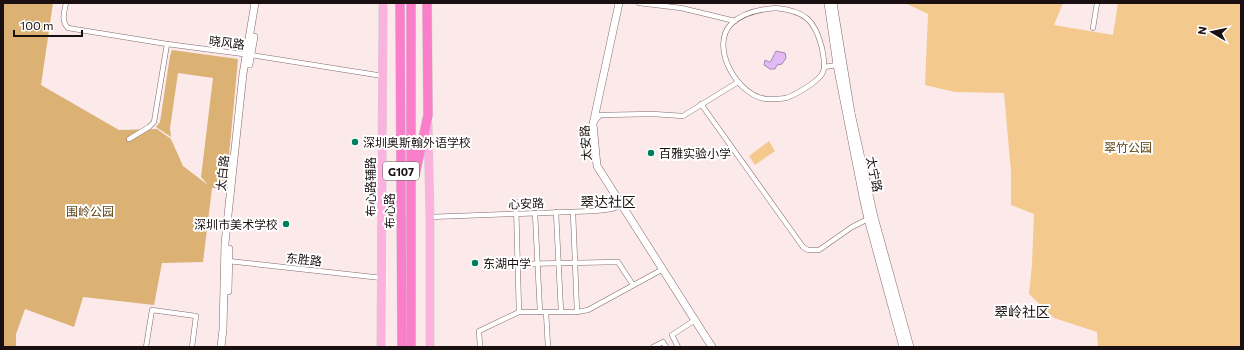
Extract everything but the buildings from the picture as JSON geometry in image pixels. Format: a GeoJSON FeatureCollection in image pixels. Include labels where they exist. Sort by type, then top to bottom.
{"type":"FeatureCollection","features":[{"type":"Feature","properties":{"kind":"highway","name":"布心路"},"geometry":{"type":"LineString","coordinates":[[400,3],[401,345]]}},
{"type":"Feature","properties":{"kind":"highway","name":"布心路"},"geometry":{"type":"LineString","coordinates":[[411,3],[411,347]]}},
{"type":"Feature","properties":{"kind":"highway"},"geometry":{"type":"LineString","coordinates":[[411,24],[415,3]]}},
{"type":"Feature","properties":{"kind":"highway","name":"G107"},"geometry":{"type":"LineString","coordinates":[[411,192],[428,115],[427,3]]}},
{"type":"Feature","properties":{"kind":"highway"},"geometry":{"type":"LineString","coordinates":[[411,334],[414,347]]}},
{"type":"Feature","properties":{"kind":"main road","name":"太白路"},"geometry":{"type":"LineString","coordinates":[[221,347],[226,261],[255,3]]}},
{"type":"Feature","properties":{"kind":"main road","name":"太白路"},"geometry":{"type":"LineString","coordinates":[[249,54],[260,3]]}},
{"type":"Feature","properties":{"kind":"main road","name":"布心路辅路"},"geometry":{"type":"LineString","coordinates":[[381,347],[383,3]]}},
{"type":"Feature","properties":{"kind":"main road","name":"太安路"},"geometry":{"type":"LineString","coordinates":[[619,3],[593,124],[597,166],[712,347]]}},
{"type":"Feature","properties":{"kind":"main road","name":"太宁路"},"geometry":{"type":"LineString","coordinates":[[828,3],[837,65],[868,219],[903,347]]}},
{"type":"Feature","properties":{"kind":"main road","name":"太宁路"},"geometry":{"type":"LineString","coordinates":[[833,3],[851,113],[872,210],[910,347]]}},
{"type":"Feature","properties":{"kind":"main road"},"geometry":{"type":"LineString","coordinates":[[428,115],[430,347]]}},
{"type":"Feature","properties":{"kind":"main road","name":"太白路"},"geometry":{"type":"LineString","coordinates":[[225,347],[227,327],[226,261]]}},
{"type":"Feature","properties":{"kind":"street","name":"晓风路"},"geometry":{"type":"LineString","coordinates":[[66,3],[63,20],[68,28],[166,44],[249,54],[382,76]]}},
{"type":"Feature","properties":{"kind":"street"},"geometry":{"type":"LineString","coordinates":[[639,3],[681,8],[735,21]]}},
{"type":"Feature","properties":{"kind":"street"},"geometry":{"type":"LineString","coordinates":[[1093,28],[1097,3]]}},
{"type":"Feature","properties":{"kind":"street"},"geometry":{"type":"LineString","coordinates":[[776,8],[789,9],[801,13],[809,19],[815,27],[819,38],[824,67],[820,77],[786,98],[767,99],[754,96],[743,88],[727,64],[724,47],[726,32],[730,25],[750,12],[776,8]]}},
{"type":"Feature","properties":{"kind":"street"},"geometry":{"type":"LineString","coordinates":[[129,139],[149,127],[154,122],[166,44]]}},
{"type":"Feature","properties":{"kind":"street"},"geometry":{"type":"LineString","coordinates":[[824,67],[837,65]]}},
{"type":"Feature","properties":{"kind":"street"},"geometry":{"type":"LineString","coordinates":[[593,124],[600,115],[653,114],[682,116],[738,82]]}},
{"type":"Feature","properties":{"kind":"street"},"geometry":{"type":"LineString","coordinates":[[701,104],[803,247],[808,250],[819,250],[852,227],[868,219]]}},
{"type":"Feature","properties":{"kind":"street"},"geometry":{"type":"LineString","coordinates":[[516,202],[519,312]]}},
{"type":"Feature","properties":{"kind":"street","name":"心安路"},"geometry":{"type":"LineString","coordinates":[[430,217],[608,210],[622,205]]}},
{"type":"Feature","properties":{"kind":"street"},"geometry":{"type":"LineString","coordinates":[[556,212],[561,312]]}},
{"type":"Feature","properties":{"kind":"street"},"geometry":{"type":"LineString","coordinates":[[573,212],[577,312]]}},
{"type":"Feature","properties":{"kind":"street"},"geometry":{"type":"LineString","coordinates":[[535,213],[540,312]]}},
{"type":"Feature","properties":{"kind":"street","name":"东胜路"},"geometry":{"type":"LineString","coordinates":[[226,261],[382,278]]}},
{"type":"Feature","properties":{"kind":"street"},"geometry":{"type":"LineString","coordinates":[[518,264],[618,262],[633,285]]}},
{"type":"Feature","properties":{"kind":"street"},"geometry":{"type":"LineString","coordinates":[[480,347],[479,331],[519,312],[577,312],[592,308],[663,269]]}},
{"type":"Feature","properties":{"kind":"street"},"geometry":{"type":"LineString","coordinates":[[146,347],[152,310],[196,316],[192,347]]}},
{"type":"Feature","properties":{"kind":"street"},"geometry":{"type":"LineString","coordinates":[[546,312],[548,347]]}},
{"type":"Feature","properties":{"kind":"street"},"geometry":{"type":"LineString","coordinates":[[678,347],[672,335],[695,320]]}},
{"type":"Feature","properties":{"kind":"street"},"geometry":{"type":"LineString","coordinates":[[653,347],[663,342],[666,347]]}},
{"type":"Feature","properties":{"kind":"green space","name":"围岭公园"},"geometry":{"type":"Polygon","coordinates":[[[3,3],[53,3],[41,85],[119,130],[157,129],[171,139],[183,166],[208,185],[201,177],[213,78],[178,73],[170,128],[171,137],[156,127],[160,122],[170,56],[172,50],[238,59],[226,188],[212,188],[203,262],[162,263],[154,305],[83,297],[74,327],[25,309],[16,334],[16,347],[3,347],[3,3]]]}},
{"type":"Feature","properties":{"kind":"green space","name":"翠竹公园"},"geometry":{"type":"Polygon","coordinates":[[[905,3],[1063,3],[1054,25],[1113,35],[1118,3],[1239,3],[1241,6],[1241,347],[1098,347],[1097,332],[1054,318],[1029,294],[1034,214],[1011,205],[1011,172],[1004,93],[955,92],[925,85],[928,14],[905,3]]]}},
{"type":"Feature","properties":{"kind":"green space"},"geometry":{"type":"Polygon","coordinates":[[[769,141],[775,151],[755,165],[749,156],[769,141]]]}},
{"type":"Feature","properties":{"kind":"shaded area"},"geometry":{"type":"Polygon","coordinates":[[[776,51],[785,53],[786,58],[782,64],[777,65],[775,69],[770,69],[764,65],[765,60],[769,62],[771,61],[776,51]]]}},
{"type":"Feature","properties":{"kind":"place","name":"深圳奥斯翰外语学校"},"geometry":{"type":"Point","coordinates":[355,142]}},
{"type":"Feature","properties":{"kind":"place","name":"百雅实验小学"},"geometry":{"type":"Point","coordinates":[651,153]}},
{"type":"Feature","properties":{"kind":"place","name":"深圳市美术学校"},"geometry":{"type":"Point","coordinates":[286,224]}},
{"type":"Feature","properties":{"kind":"place","name":"东湖中学"},"geometry":{"type":"Point","coordinates":[475,263]}},
{"type":"Feature","properties":{"kind":"district","name":"翠达社区"},"geometry":{"type":"Point","coordinates":[608,201]}},
{"type":"Feature","properties":{"kind":"district","name":"翠岭社区"},"geometry":{"type":"Point","coordinates":[1022,311]}}]}
